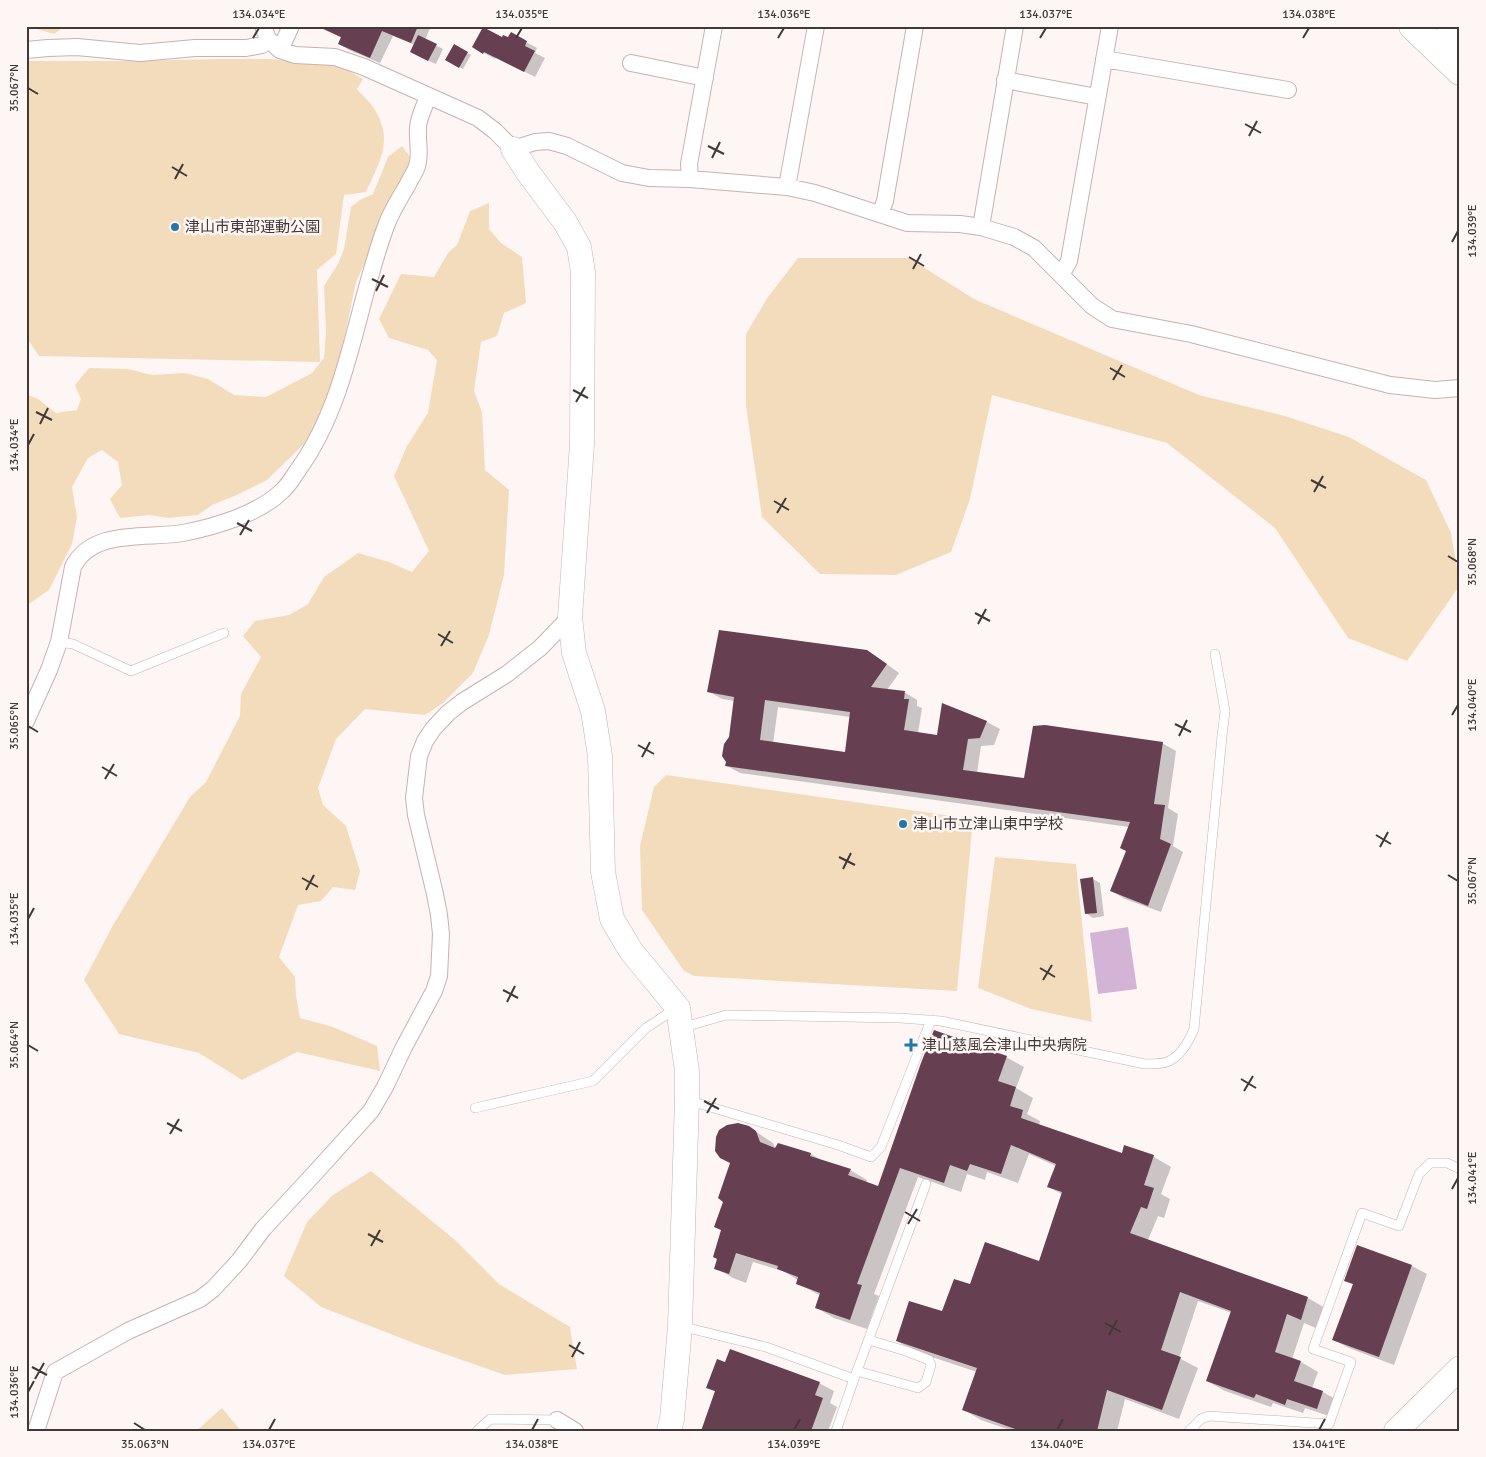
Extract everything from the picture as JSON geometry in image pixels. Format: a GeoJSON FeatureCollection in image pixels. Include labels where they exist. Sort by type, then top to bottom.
{"type":"FeatureCollection","features":[{"type":"Feature","properties":{"kind":"highway"},"geometry":{"type":"LineString","coordinates":[[1413,26],[1460,71]]}},
{"type":"Feature","properties":{"kind":"highway"},"geometry":{"type":"LineString","coordinates":[[1451,26],[1460,35]]}},
{"type":"Feature","properties":{"kind":"street"},"geometry":{"type":"LineString","coordinates":[[26,50],[77,47],[140,53],[194,48],[246,48],[262,45],[291,26]]}},
{"type":"Feature","properties":{"kind":"street"},"geometry":{"type":"LineString","coordinates":[[690,179],[689,164],[714,26]]}},
{"type":"Feature","properties":{"kind":"street"},"geometry":{"type":"LineString","coordinates":[[786,187],[816,26]]}},
{"type":"Feature","properties":{"kind":"street"},"geometry":{"type":"LineString","coordinates":[[880,214],[885,201],[915,26]]}},
{"type":"Feature","properties":{"kind":"street"},"geometry":{"type":"LineString","coordinates":[[981,227],[1015,26]]}},
{"type":"Feature","properties":{"kind":"street"},"geometry":{"type":"LineString","coordinates":[[1061,275],[1069,261],[1110,26]]}},
{"type":"Feature","properties":{"kind":"street"},"geometry":{"type":"LineString","coordinates":[[271,38],[296,55],[335,57],[364,67],[478,118],[495,130],[513,149],[565,222],[579,247],[583,272],[582,444],[570,617],[574,653],[593,711],[600,756],[603,872],[612,919],[631,951],[679,1018],[687,1071],[680,1326],[672,1419],[669,1431]]}},
{"type":"Feature","properties":{"kind":"street"},"geometry":{"type":"LineString","coordinates":[[1104,59],[1288,90]]}},
{"type":"Feature","properties":{"kind":"street"},"geometry":{"type":"LineString","coordinates":[[631,63],[705,78]]}},
{"type":"Feature","properties":{"kind":"street"},"geometry":{"type":"LineString","coordinates":[[1006,80],[1097,97]]}},
{"type":"Feature","properties":{"kind":"street"},"geometry":{"type":"LineString","coordinates":[[26,721],[49,670],[59,642],[73,566],[77,557],[102,542],[127,536],[182,533],[214,525],[248,513],[275,498],[285,489],[309,455],[326,423],[333,404],[350,352],[370,275],[386,225],[416,170],[419,160],[418,126],[428,96]]}},
{"type":"Feature","properties":{"kind":"street"},"geometry":{"type":"LineString","coordinates":[[513,149],[535,142],[550,141],[566,146],[622,173],[649,178],[690,179],[786,187],[815,193],[907,223],[960,224],[981,227],[1014,237],[1034,248],[1092,306],[1112,318],[1192,334],[1390,385],[1436,390],[1460,388]]}},
{"type":"Feature","properties":{"kind":"street"},"geometry":{"type":"LineString","coordinates":[[36,1431],[55,1372],[128,1331],[200,1299],[213,1289],[239,1261],[262,1229],[314,1174],[370,1110],[385,1087],[404,1046],[434,991],[439,976],[441,934],[439,915],[416,815],[414,798],[419,756],[425,741],[448,713],[507,674],[540,648],[570,617]]}},
{"type":"Feature","properties":{"kind":"street"},"geometry":{"type":"LineString","coordinates":[[1396,1431],[1460,1368]]}},
{"type":"Feature","properties":{"kind":"street"},"geometry":{"type":"LineString","coordinates":[[558,1420],[575,1431]]}},
{"type":"Feature","properties":{"kind":"lane"},"geometry":{"type":"LineString","coordinates":[[59,642],[74,644],[131,671],[224,633]]}},
{"type":"Feature","properties":{"kind":"lane"},"geometry":{"type":"LineString","coordinates":[[475,1108],[593,1081],[646,1028],[679,1018],[726,1015],[931,1020],[1145,1064],[1168,1062],[1179,1054],[1188,1043],[1194,1029],[1225,711],[1215,654]]}},
{"type":"Feature","properties":{"kind":"lane"},"geometry":{"type":"LineString","coordinates":[[687,1100],[838,1145],[871,1157],[881,1147],[931,1020]]}},
{"type":"Feature","properties":{"kind":"lane"},"geometry":{"type":"LineString","coordinates":[[1188,1431],[1200,1419],[1209,1416],[1329,1424],[1351,1362],[1313,1349],[1362,1213],[1399,1226],[1420,1174],[1430,1163],[1447,1163],[1460,1169]]}},
{"type":"Feature","properties":{"kind":"lane"},"geometry":{"type":"LineString","coordinates":[[836,1431],[926,1184]]}},
{"type":"Feature","properties":{"kind":"lane"},"geometry":{"type":"LineString","coordinates":[[680,1326],[766,1348],[856,1375],[918,1388],[926,1382],[931,1365],[930,1360],[869,1340]]}},
{"type":"Feature","properties":{"kind":"lane"},"geometry":{"type":"LineString","coordinates":[[477,1431],[490,1419],[558,1420]]}},
{"type":"Feature","properties":{"kind":"shaded area"},"geometry":{"type":"Polygon","coordinates":[[[26,26],[65,26],[54,34],[26,26]]]}},
{"type":"Feature","properties":{"kind":"shaded area"},"geometry":{"type":"Polygon","coordinates":[[[268,59],[321,63],[344,68],[363,79],[357,89],[373,107],[381,121],[384,142],[376,171],[366,192],[344,195],[336,254],[317,270],[320,362],[39,356],[26,337],[26,61],[268,59]]]}},
{"type":"Feature","properties":{"kind":"shaded area"},"geometry":{"type":"Polygon","coordinates":[[[402,146],[410,157],[404,179],[356,282],[344,340],[328,399],[307,441],[267,480],[212,505],[198,515],[168,518],[150,515],[120,518],[110,499],[122,485],[118,462],[102,450],[88,458],[72,487],[77,517],[72,544],[49,590],[26,606],[26,394],[38,399],[56,413],[77,410],[81,399],[75,385],[89,368],[128,369],[152,375],[185,373],[208,379],[234,395],[266,397],[312,373],[324,358],[326,331],[324,286],[338,264],[344,249],[351,207],[373,194],[388,157],[402,146]]]}},
{"type":"Feature","properties":{"kind":"shaded area"},"geometry":{"type":"Polygon","coordinates":[[[489,203],[489,229],[501,243],[522,257],[526,303],[504,313],[497,336],[481,342],[474,391],[482,412],[485,470],[509,490],[504,575],[489,635],[473,673],[443,703],[425,715],[365,709],[336,739],[318,788],[323,805],[346,826],[360,871],[355,890],[333,887],[321,901],[298,905],[279,957],[295,977],[300,1018],[333,1027],[377,1046],[380,1071],[297,1052],[242,1080],[199,1053],[119,1034],[84,980],[112,927],[190,797],[206,782],[240,716],[241,694],[261,657],[243,636],[255,621],[289,615],[308,604],[324,577],[358,553],[389,562],[412,572],[429,551],[394,476],[407,446],[428,413],[437,360],[428,350],[389,338],[379,319],[401,274],[434,277],[448,253],[457,245],[470,211],[489,203]]]}},
{"type":"Feature","properties":{"kind":"shaded area"},"geometry":{"type":"Polygon","coordinates":[[[798,258],[909,258],[974,299],[1199,395],[1285,416],[1349,437],[1426,480],[1451,533],[1460,585],[1407,661],[1348,638],[1275,528],[1167,443],[992,395],[970,499],[951,552],[896,575],[820,574],[762,517],[746,406],[746,334],[768,297],[798,258]]]}},
{"type":"Feature","properties":{"kind":"shaded area"},"geometry":{"type":"Polygon","coordinates":[[[666,775],[973,819],[957,991],[694,976],[684,971],[642,910],[640,846],[654,787],[666,775]]]}},
{"type":"Feature","properties":{"kind":"shaded area"},"geometry":{"type":"Polygon","coordinates":[[[995,857],[1076,864],[1092,1022],[1031,1009],[978,988],[995,857]]]}},
{"type":"Feature","properties":{"kind":"shaded area"},"geometry":{"type":"Polygon","coordinates":[[[1128,927],[1137,989],[1098,994],[1090,933],[1128,927]]]}},
{"type":"Feature","properties":{"kind":"shaded area"},"geometry":{"type":"Polygon","coordinates":[[[371,1171],[455,1240],[499,1284],[570,1327],[577,1369],[505,1375],[419,1345],[321,1307],[284,1276],[307,1222],[333,1195],[371,1171]]]}},
{"type":"Feature","properties":{"kind":"shaded area"},"geometry":{"type":"Polygon","coordinates":[[[222,1408],[241,1431],[196,1431],[222,1408]]]}},
{"type":"Feature","properties":{"kind":"building"},"geometry":{"type":"Polygon","coordinates":[[[317,26],[418,26],[411,43],[382,31],[370,58],[338,44],[341,37],[317,26]]]}},
{"type":"Feature","properties":{"kind":"building"},"geometry":{"type":"Polygon","coordinates":[[[483,27],[502,37],[503,35],[508,37],[511,32],[527,41],[525,46],[535,51],[524,72],[484,52],[483,54],[472,47],[483,27]]]}},
{"type":"Feature","properties":{"kind":"building"},"geometry":{"type":"Polygon","coordinates":[[[418,35],[437,44],[428,61],[410,52],[418,35]]]}},
{"type":"Feature","properties":{"kind":"building"},"geometry":{"type":"Polygon","coordinates":[[[454,44],[468,52],[459,68],[445,60],[454,44]]]}},
{"type":"Feature","properties":{"kind":"building"},"geometry":{"type":"Polygon","coordinates":[[[719,630],[867,650],[887,664],[871,687],[905,691],[904,699],[909,699],[904,730],[937,735],[942,703],[987,721],[980,738],[968,739],[963,770],[1024,778],[1033,726],[1045,725],[1163,742],[1154,804],[1165,805],[1160,839],[1171,844],[1148,906],[1110,891],[1126,851],[1120,848],[1130,822],[725,766],[726,762],[722,756],[724,744],[729,737],[734,697],[707,692],[719,630]],[[765,700],[760,740],[845,752],[850,712],[765,700]]]}},
{"type":"Feature","properties":{"kind":"building"},"geometry":{"type":"Polygon","coordinates":[[[1093,877],[1097,913],[1085,914],[1080,879],[1093,877]]]}},
{"type":"Feature","properties":{"kind":"building"},"geometry":{"type":"Polygon","coordinates":[[[934,1030],[1007,1056],[998,1081],[1016,1087],[1010,1106],[1023,1110],[1021,1118],[1122,1153],[1124,1145],[1154,1155],[1144,1185],[1154,1188],[1147,1209],[1141,1207],[1130,1233],[1308,1297],[1301,1320],[1287,1314],[1275,1352],[1301,1361],[1294,1381],[1323,1391],[1317,1409],[1287,1399],[1285,1405],[1256,1394],[1254,1398],[1206,1381],[1231,1311],[1180,1292],[1161,1350],[1181,1357],[1162,1410],[1107,1390],[1097,1431],[1021,1431],[962,1410],[977,1368],[896,1341],[909,1301],[942,1311],[954,1279],[970,1284],[985,1242],[1039,1261],[1062,1192],[1047,1187],[1056,1164],[1011,1145],[1001,1174],[970,1164],[967,1171],[950,1165],[944,1183],[900,1168],[857,1284],[862,1285],[850,1320],[815,1308],[820,1293],[796,1284],[798,1277],[777,1269],[778,1266],[736,1253],[729,1274],[714,1269],[717,1259],[713,1257],[721,1230],[714,1227],[723,1202],[718,1198],[730,1163],[720,1158],[715,1151],[716,1137],[719,1130],[727,1125],[738,1123],[749,1126],[756,1131],[760,1142],[775,1148],[778,1143],[811,1153],[810,1156],[851,1169],[848,1175],[878,1186],[934,1030]]]}},
{"type":"Feature","properties":{"kind":"building"},"geometry":{"type":"Polygon","coordinates":[[[1357,1245],[1412,1265],[1379,1357],[1332,1340],[1353,1284],[1344,1281],[1357,1245]]]}},
{"type":"Feature","properties":{"kind":"building"},"geometry":{"type":"Polygon","coordinates":[[[730,1349],[820,1382],[815,1395],[823,1398],[811,1431],[701,1431],[715,1391],[706,1388],[717,1359],[725,1362],[730,1349]]]}},
{"type":"Feature","properties":{"kind":"place","name":"津山市東部運動公園"},"geometry":{"type":"Point","coordinates":[175,227]}},
{"type":"Feature","properties":{"kind":"place","name":"津山市立津山東中学校"},"geometry":{"type":"Point","coordinates":[903,824]}},
{"type":"Feature","properties":{"kind":"place","name":"津山慈風会津山中央病院"},"geometry":{"type":"Point","coordinates":[911,1045]}}]}
